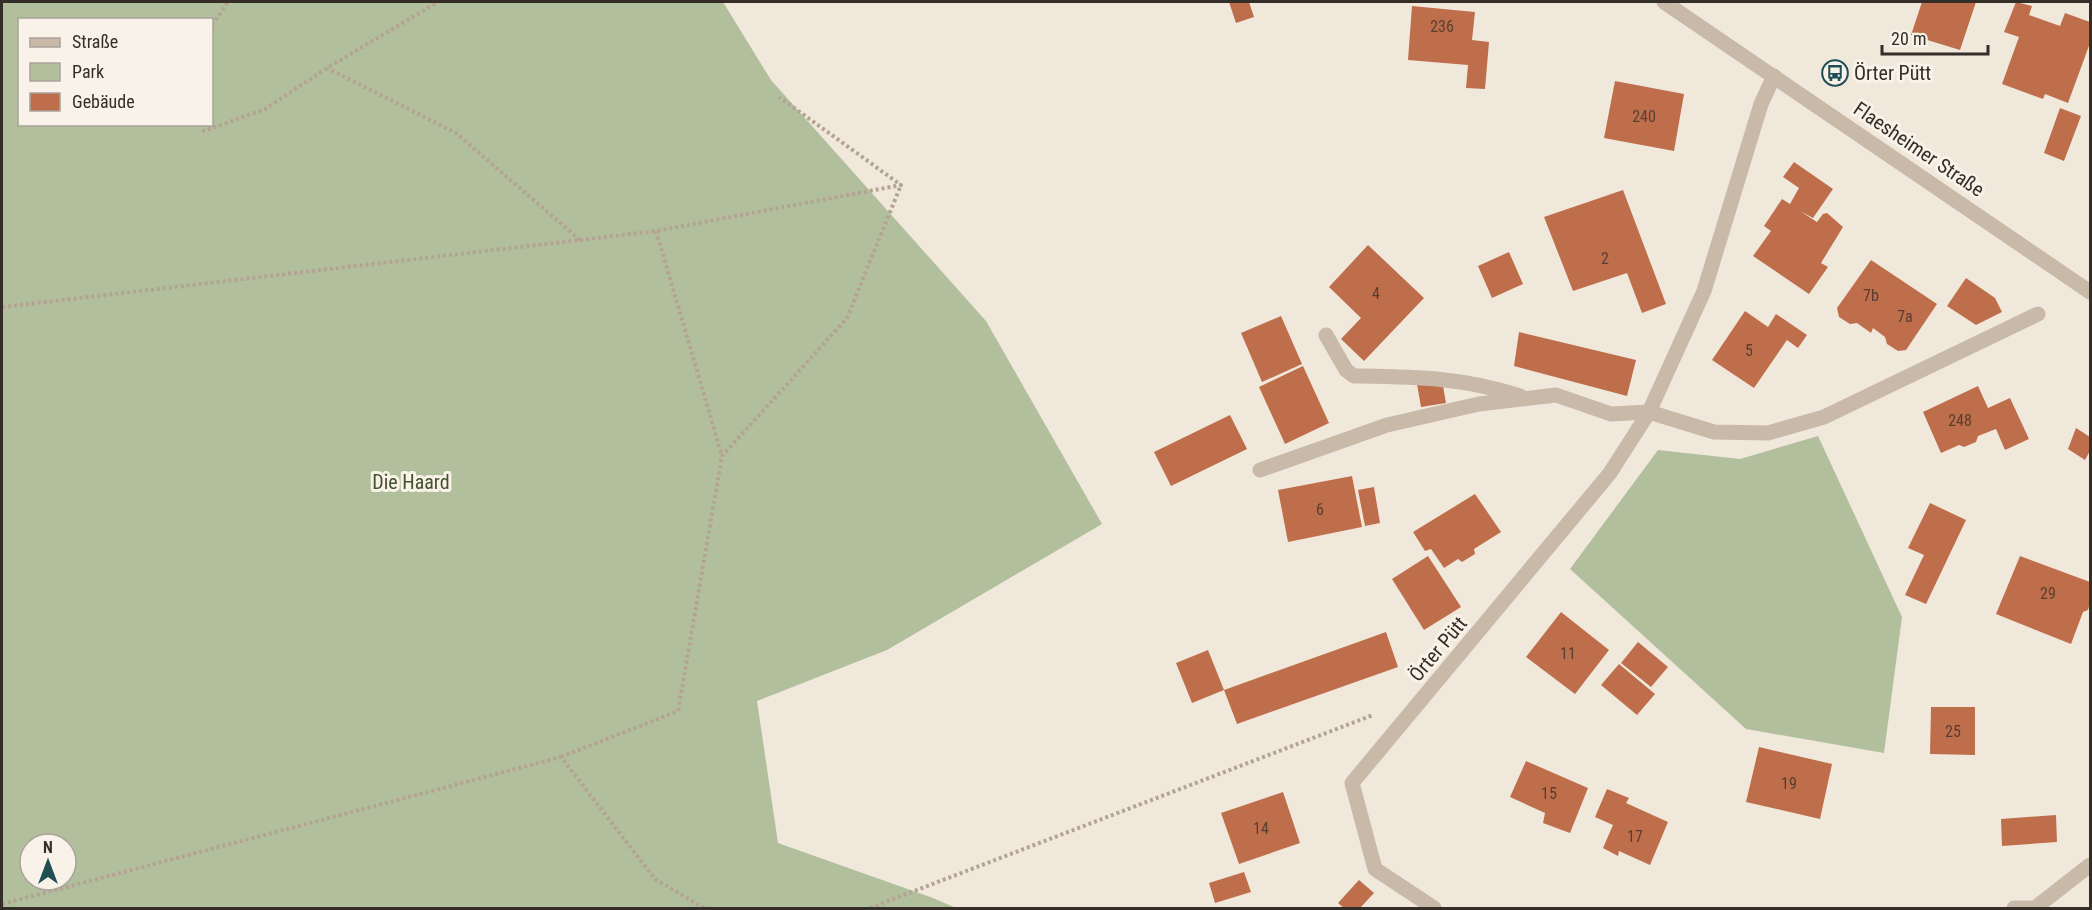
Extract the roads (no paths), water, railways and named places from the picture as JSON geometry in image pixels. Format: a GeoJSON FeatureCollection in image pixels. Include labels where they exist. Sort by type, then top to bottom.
{"type":"FeatureCollection","features":[{"type":"Feature","properties":{"kind":"street","name":"Flaesheimer Straße"},"geometry":{"type":"LineString","coordinates":[[1664,2],[2091,292]]}},
{"type":"Feature","properties":{"kind":"street","name":"Örter Pütt"},"geometry":{"type":"LineString","coordinates":[[1434,909],[1375,869],[1352,783],[1610,473],[1649,412],[1704,291],[1761,104],[1774,76]]}},
{"type":"Feature","properties":{"kind":"street"},"geometry":{"type":"LineString","coordinates":[[1260,470],[1398,422],[1456,408],[1526,397],[1556,395],[1611,414],[1649,412],[1714,432],[1768,433],[1824,417],[2038,314]]}},
{"type":"Feature","properties":{"kind":"street"},"geometry":{"type":"LineString","coordinates":[[1326,335],[1346,370],[1354,376],[1448,378],[1484,384],[1526,397]]}},
{"type":"Feature","properties":{"kind":"street"},"geometry":{"type":"LineString","coordinates":[[2014,909],[2034,908],[2091,865]]}},
{"type":"Feature","properties":{"kind":"place","name":"Örter Pütt"},"geometry":{"type":"Point","coordinates":[1835,73]}},
{"type":"Feature","properties":{"kind":"park label","name":"Die Haard"},"geometry":{"type":"Point","coordinates":[411,482]}}]}
